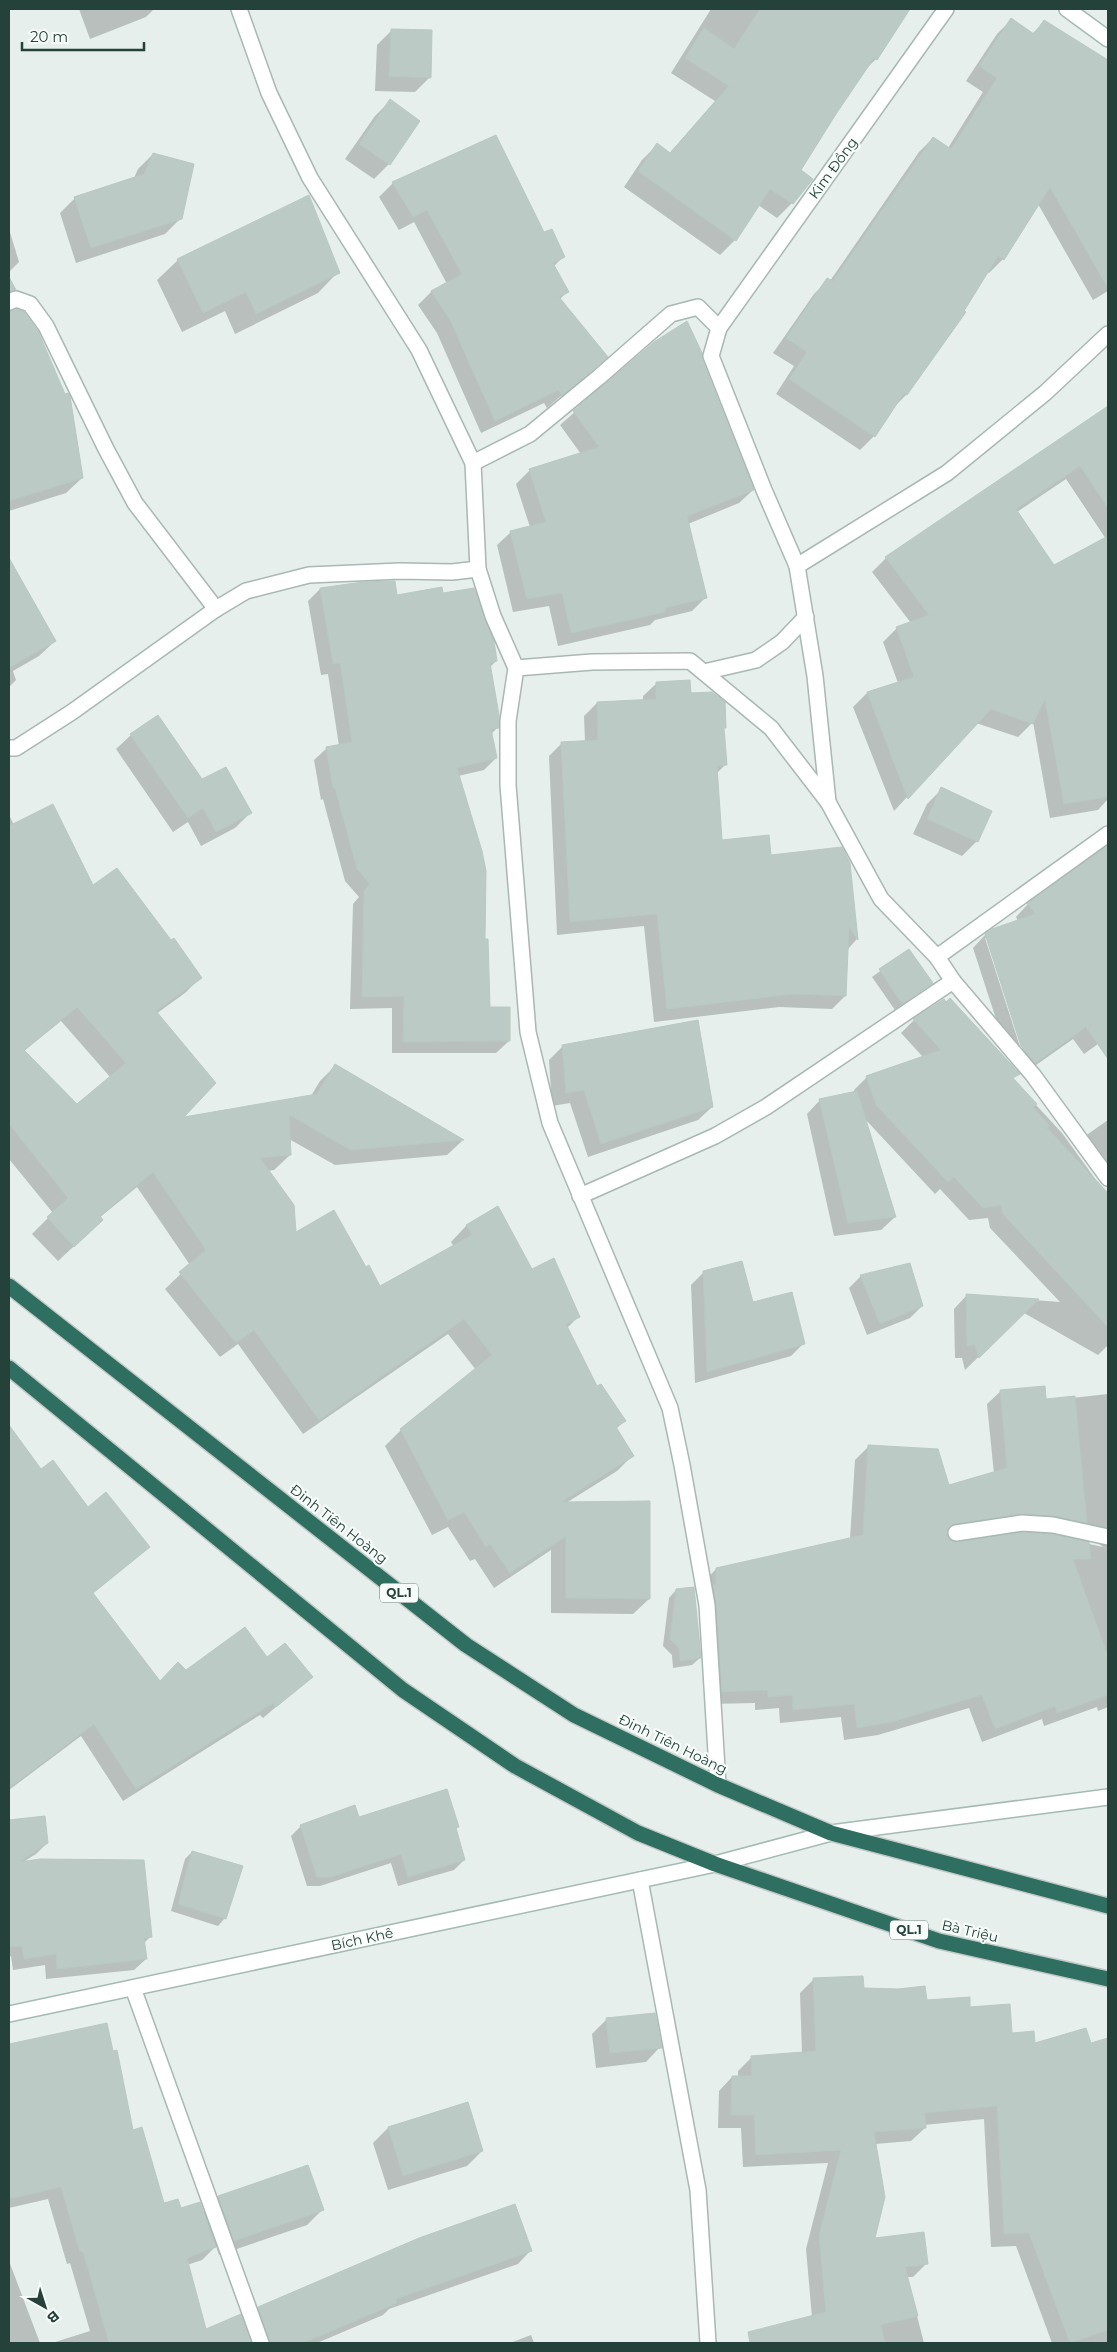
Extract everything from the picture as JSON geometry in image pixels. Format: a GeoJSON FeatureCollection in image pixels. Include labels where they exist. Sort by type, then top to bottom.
{"type":"FeatureCollection","features":[{"type":"Feature","properties":{"kind":"highway","name":"Đinh Tiên Hoàng"},"geometry":{"type":"LineString","coordinates":[[9,1286],[466,1645],[574,1715],[718,1785],[831,1834]]}},
{"type":"Feature","properties":{"kind":"highway","name":"QL.1"},"geometry":{"type":"LineString","coordinates":[[9,1368],[403,1690],[515,1766],[638,1833],[715,1864]]}},
{"type":"Feature","properties":{"kind":"highway","name":"QL.1"},"geometry":{"type":"LineString","coordinates":[[831,1834],[1108,1906]]}},
{"type":"Feature","properties":{"kind":"highway","name":"Bà Triệu"},"geometry":{"type":"LineString","coordinates":[[715,1864],[939,1941],[1108,1979]]}},
{"type":"Feature","properties":{"kind":"street"},"geometry":{"type":"LineString","coordinates":[[239,9],[269,93],[310,178],[419,350],[473,463],[478,569],[493,616],[516,668],[508,721],[508,784],[528,1032],[550,1122],[670,1408],[707,1605],[718,1785]]}},
{"type":"Feature","properties":{"kind":"street","name":"Kim Đồng"},"geometry":{"type":"LineString","coordinates":[[828,802],[816,676],[798,566],[764,490],[711,356],[719,328],[946,9]]}},
{"type":"Feature","properties":{"kind":"street"},"geometry":{"type":"LineString","coordinates":[[1066,9],[1108,39]]}},
{"type":"Feature","properties":{"kind":"street"},"geometry":{"type":"LineString","coordinates":[[9,302],[16,300],[30,304],[46,326],[106,449],[135,503],[216,609]]}},
{"type":"Feature","properties":{"kind":"street"},"geometry":{"type":"LineString","coordinates":[[473,463],[530,434],[671,314],[698,307],[719,328]]}},
{"type":"Feature","properties":{"kind":"street"},"geometry":{"type":"LineString","coordinates":[[798,566],[947,473],[1045,393],[1108,334]]}},
{"type":"Feature","properties":{"kind":"street"},"geometry":{"type":"LineString","coordinates":[[9,748],[16,748],[72,712],[216,609],[246,591],[309,575],[400,571],[452,572],[478,569]]}},
{"type":"Feature","properties":{"kind":"street"},"geometry":{"type":"LineString","coordinates":[[704,672],[756,660],[782,642],[806,617]]}},
{"type":"Feature","properties":{"kind":"street"},"geometry":{"type":"LineString","coordinates":[[516,668],[592,662],[690,661],[771,728],[828,802],[881,899],[936,957],[1033,1075],[1108,1178]]}},
{"type":"Feature","properties":{"kind":"street"},"geometry":{"type":"LineString","coordinates":[[936,957],[1108,834]]}},
{"type":"Feature","properties":{"kind":"street"},"geometry":{"type":"LineString","coordinates":[[580,1196],[716,1136],[766,1107],[953,980]]}},
{"type":"Feature","properties":{"kind":"street"},"geometry":{"type":"LineString","coordinates":[[956,1533],[1022,1522],[1053,1525],[1108,1537]]}},
{"type":"Feature","properties":{"kind":"street","name":"Bích Khê"},"geometry":{"type":"LineString","coordinates":[[9,2014],[715,1864],[831,1834],[1108,1797]]}},
{"type":"Feature","properties":{"kind":"street"},"geometry":{"type":"LineString","coordinates":[[640,1880],[698,2190],[708,2343]]}},
{"type":"Feature","properties":{"kind":"street"},"geometry":{"type":"LineString","coordinates":[[134,1988],[261,2343]]}},
{"type":"Feature","properties":{"kind":"building"},"geometry":{"type":"Polygon","coordinates":[[[760,9],[910,9],[877,60],[874,58],[836,114],[801,170],[813,179],[793,204],[770,189],[736,241],[638,171],[657,143],[670,153],[729,86],[685,58],[704,28],[734,49],[760,9]]]}},
{"type":"Feature","properties":{"kind":"building"},"geometry":{"type":"Polygon","coordinates":[[[1011,18],[1034,34],[1044,20],[1108,60],[1108,288],[1050,187],[1004,260],[998,256],[964,311],[966,312],[907,395],[904,393],[875,437],[789,379],[807,352],[786,338],[827,278],[833,281],[933,137],[951,149],[997,78],[979,66],[1011,18]]]}},
{"type":"Feature","properties":{"kind":"building"},"geometry":{"type":"Polygon","coordinates":[[[391,29],[432,30],[431,78],[389,76],[391,29]]]}},
{"type":"Feature","properties":{"kind":"building"},"geometry":{"type":"Polygon","coordinates":[[[390,99],[420,121],[390,165],[359,144],[390,99]]]}},
{"type":"Feature","properties":{"kind":"building"},"geometry":{"type":"Polygon","coordinates":[[[496,135],[544,232],[552,229],[565,257],[553,263],[569,292],[559,297],[608,357],[562,396],[558,390],[495,421],[450,320],[431,291],[462,274],[427,210],[413,217],[392,182],[496,135]]]}},
{"type":"Feature","properties":{"kind":"building"},"geometry":{"type":"Polygon","coordinates":[[[153,153],[194,164],[182,219],[91,248],[74,197],[144,174],[153,153]]]}},
{"type":"Feature","properties":{"kind":"building"},"geometry":{"type":"Polygon","coordinates":[[[309,195],[340,273],[256,314],[246,292],[203,313],[177,259],[309,195]]]}},
{"type":"Feature","properties":{"kind":"building"},"geometry":{"type":"Polygon","coordinates":[[[9,277],[16,290],[9,292],[9,277]]]}},
{"type":"Feature","properties":{"kind":"building"},"geometry":{"type":"Polygon","coordinates":[[[16,309],[24,312],[38,331],[65,394],[68,393],[70,396],[83,478],[9,501],[9,311],[16,309]]]}},
{"type":"Feature","properties":{"kind":"building"},"geometry":{"type":"Polygon","coordinates":[[[687,321],[702,353],[702,359],[754,490],[687,516],[707,598],[665,608],[665,612],[571,633],[562,593],[527,599],[510,531],[546,522],[529,469],[599,447],[573,411],[654,342],[687,321]]]}},
{"type":"Feature","properties":{"kind":"building"},"geometry":{"type":"Polygon","coordinates":[[[1108,406],[1108,508],[1080,466],[1016,509],[1054,565],[1108,536],[1108,797],[1064,804],[1045,699],[1033,724],[991,709],[908,799],[867,692],[914,677],[896,627],[929,615],[885,557],[1108,406]]]}},
{"type":"Feature","properties":{"kind":"building"},"geometry":{"type":"Polygon","coordinates":[[[9,558],[56,641],[9,668],[9,558]]]}},
{"type":"Feature","properties":{"kind":"building"},"geometry":{"type":"Polygon","coordinates":[[[395,581],[397,595],[442,587],[443,593],[474,588],[494,641],[497,661],[490,663],[499,715],[499,728],[491,729],[497,758],[457,768],[482,851],[486,871],[485,939],[488,939],[490,1007],[510,1007],[510,1041],[403,1042],[404,996],[362,997],[364,891],[370,884],[357,869],[335,788],[333,788],[326,747],[352,742],[340,663],[333,664],[320,588],[363,582],[395,581]]]}},
{"type":"Feature","properties":{"kind":"building"},"geometry":{"type":"Polygon","coordinates":[[[690,680],[691,693],[712,692],[725,702],[726,728],[724,728],[727,765],[717,766],[722,840],[769,835],[771,855],[842,847],[850,863],[858,940],[849,927],[846,996],[793,994],[667,1009],[657,914],[570,922],[561,742],[598,740],[597,702],[656,699],[656,682],[690,680]]]}},
{"type":"Feature","properties":{"kind":"building"},"geometry":{"type":"Polygon","coordinates":[[[158,715],[202,779],[226,767],[252,813],[216,832],[203,808],[188,818],[130,734],[158,715]]]}},
{"type":"Feature","properties":{"kind":"building"},"geometry":{"type":"Polygon","coordinates":[[[941,787],[992,811],[978,842],[927,819],[941,787]]]}},
{"type":"Feature","properties":{"kind":"building"},"geometry":{"type":"Polygon","coordinates":[[[53,804],[93,885],[117,868],[171,940],[174,938],[202,978],[156,1011],[216,1083],[184,1117],[317,1094],[335,1064],[464,1140],[351,1150],[289,1115],[291,1155],[260,1158],[294,1205],[296,1232],[334,1210],[366,1267],[369,1265],[380,1286],[472,1235],[466,1225],[498,1206],[532,1269],[554,1258],[580,1317],[566,1324],[597,1386],[601,1384],[626,1421],[616,1427],[634,1456],[561,1502],[650,1501],[650,1599],[566,1598],[566,1536],[510,1573],[490,1544],[486,1547],[464,1512],[448,1520],[400,1429],[492,1355],[464,1319],[319,1420],[254,1330],[236,1343],[179,1272],[206,1250],[153,1172],[100,1216],[103,1220],[74,1247],[47,1217],[68,1198],[9,1124],[9,826],[53,804]],[[77,1007],[24,1050],[77,1104],[126,1063],[77,1007]]]}},
{"type":"Feature","properties":{"kind":"building"},"geometry":{"type":"Polygon","coordinates":[[[1108,845],[1108,1059],[1086,1027],[1035,1063],[1021,1046],[985,934],[992,929],[1035,914],[1027,903],[1108,845]]]}},
{"type":"Feature","properties":{"kind":"building"},"geometry":{"type":"Polygon","coordinates":[[[909,949],[933,983],[902,1004],[879,969],[909,949]]]}},
{"type":"Feature","properties":{"kind":"building"},"geometry":{"type":"Polygon","coordinates":[[[950,998],[1020,1074],[1013,1078],[1037,1104],[1033,1107],[1050,1126],[1047,1128],[1108,1193],[1108,1327],[1003,1214],[1001,1205],[983,1208],[954,1177],[948,1182],[876,1105],[866,1076],[941,1050],[913,1019],[944,999],[946,1002],[950,998]]]}},
{"type":"Feature","properties":{"kind":"building"},"geometry":{"type":"Polygon","coordinates":[[[698,1020],[713,1107],[601,1144],[584,1090],[566,1093],[562,1045],[698,1020]]]}},
{"type":"Feature","properties":{"kind":"building"},"geometry":{"type":"Polygon","coordinates":[[[857,1091],[896,1217],[848,1223],[819,1099],[857,1091]]]}},
{"type":"Feature","properties":{"kind":"building"},"geometry":{"type":"Polygon","coordinates":[[[742,1261],[753,1302],[792,1292],[805,1344],[707,1372],[703,1271],[742,1261]]]}},
{"type":"Feature","properties":{"kind":"building"},"geometry":{"type":"Polygon","coordinates":[[[910,1263],[923,1306],[880,1324],[860,1275],[910,1263]]]}},
{"type":"Feature","properties":{"kind":"building"},"geometry":{"type":"Polygon","coordinates":[[[966,1294],[1039,1299],[979,1358],[975,1345],[967,1346],[966,1294]]]}},
{"type":"Feature","properties":{"kind":"building"},"geometry":{"type":"Polygon","coordinates":[[[1045,1386],[1046,1399],[1075,1396],[1087,1523],[1055,1516],[1021,1514],[955,1524],[948,1529],[947,1535],[949,1539],[957,1542],[1022,1532],[1052,1534],[1089,1542],[1091,1559],[1073,1559],[1108,1657],[1108,1695],[1057,1713],[1055,1706],[995,1729],[982,1695],[892,1722],[857,1728],[854,1704],[793,1710],[792,1695],[768,1697],[768,1690],[722,1692],[713,1585],[716,1584],[716,1568],[863,1535],[868,1445],[938,1449],[949,1485],[1007,1468],[1000,1390],[1045,1386]]]}},
{"type":"Feature","properties":{"kind":"building"},"geometry":{"type":"Polygon","coordinates":[[[9,1425],[41,1469],[53,1460],[88,1507],[106,1492],[150,1547],[93,1593],[160,1681],[178,1662],[186,1670],[245,1627],[267,1657],[285,1643],[313,1677],[276,1707],[273,1703],[136,1789],[94,1724],[9,1788],[9,1425]]]}},
{"type":"Feature","properties":{"kind":"building"},"geometry":{"type":"Polygon","coordinates":[[[694,1587],[701,1658],[680,1661],[679,1648],[670,1639],[676,1589],[694,1587]]]}},
{"type":"Feature","properties":{"kind":"building"},"geometry":{"type":"Polygon","coordinates":[[[447,1789],[459,1827],[456,1828],[465,1860],[408,1877],[401,1854],[331,1877],[317,1877],[300,1825],[355,1805],[359,1817],[447,1789]]]}},
{"type":"Feature","properties":{"kind":"building"},"geometry":{"type":"Polygon","coordinates":[[[45,1816],[48,1843],[19,1862],[40,1859],[144,1860],[152,1937],[144,1938],[147,1959],[57,1969],[56,1954],[24,1959],[22,1946],[9,1947],[9,1820],[45,1816]]]}},
{"type":"Feature","properties":{"kind":"building"},"geometry":{"type":"Polygon","coordinates":[[[192,1851],[243,1866],[226,1919],[178,1904],[192,1851]]]}},
{"type":"Feature","properties":{"kind":"building"},"geometry":{"type":"Polygon","coordinates":[[[863,1976],[864,1988],[898,1989],[925,1986],[927,2000],[970,1997],[970,2007],[1010,2004],[1012,2033],[1034,2031],[1035,2043],[1086,2028],[1091,2043],[1108,2038],[1108,2330],[1070,2343],[1029,2233],[1004,2234],[997,2106],[925,2113],[926,2128],[874,2132],[885,2197],[875,2238],[924,2232],[928,2264],[905,2267],[918,2316],[881,2325],[885,2343],[750,2343],[748,2332],[826,2312],[819,2235],[841,2150],[756,2155],[754,2115],[731,2115],[732,2076],[752,2076],[751,2056],[816,2051],[813,1978],[863,1976]]]}},
{"type":"Feature","properties":{"kind":"building"},"geometry":{"type":"Polygon","coordinates":[[[655,2013],[662,2048],[610,2053],[606,2018],[655,2013]]]}},
{"type":"Feature","properties":{"kind":"building"},"geometry":{"type":"Polygon","coordinates":[[[107,2023],[113,2051],[117,2050],[133,2130],[142,2127],[164,2203],[178,2199],[181,2208],[200,2202],[216,2247],[187,2258],[206,2329],[241,2314],[251,2343],[109,2343],[83,2251],[80,2252],[61,2187],[9,2199],[9,2044],[107,2023]]]}},
{"type":"Feature","properties":{"kind":"building"},"geometry":{"type":"Polygon","coordinates":[[[468,2102],[483,2151],[403,2176],[388,2127],[468,2102]]]}},
{"type":"Feature","properties":{"kind":"building"},"geometry":{"type":"Polygon","coordinates":[[[308,2165],[324,2210],[234,2241],[218,2196],[308,2165]]]}},
{"type":"Feature","properties":{"kind":"building"},"geometry":{"type":"Polygon","coordinates":[[[515,2204],[532,2251],[396,2299],[397,2303],[303,2343],[270,2343],[258,2307],[419,2238],[515,2204]]]}}]}
